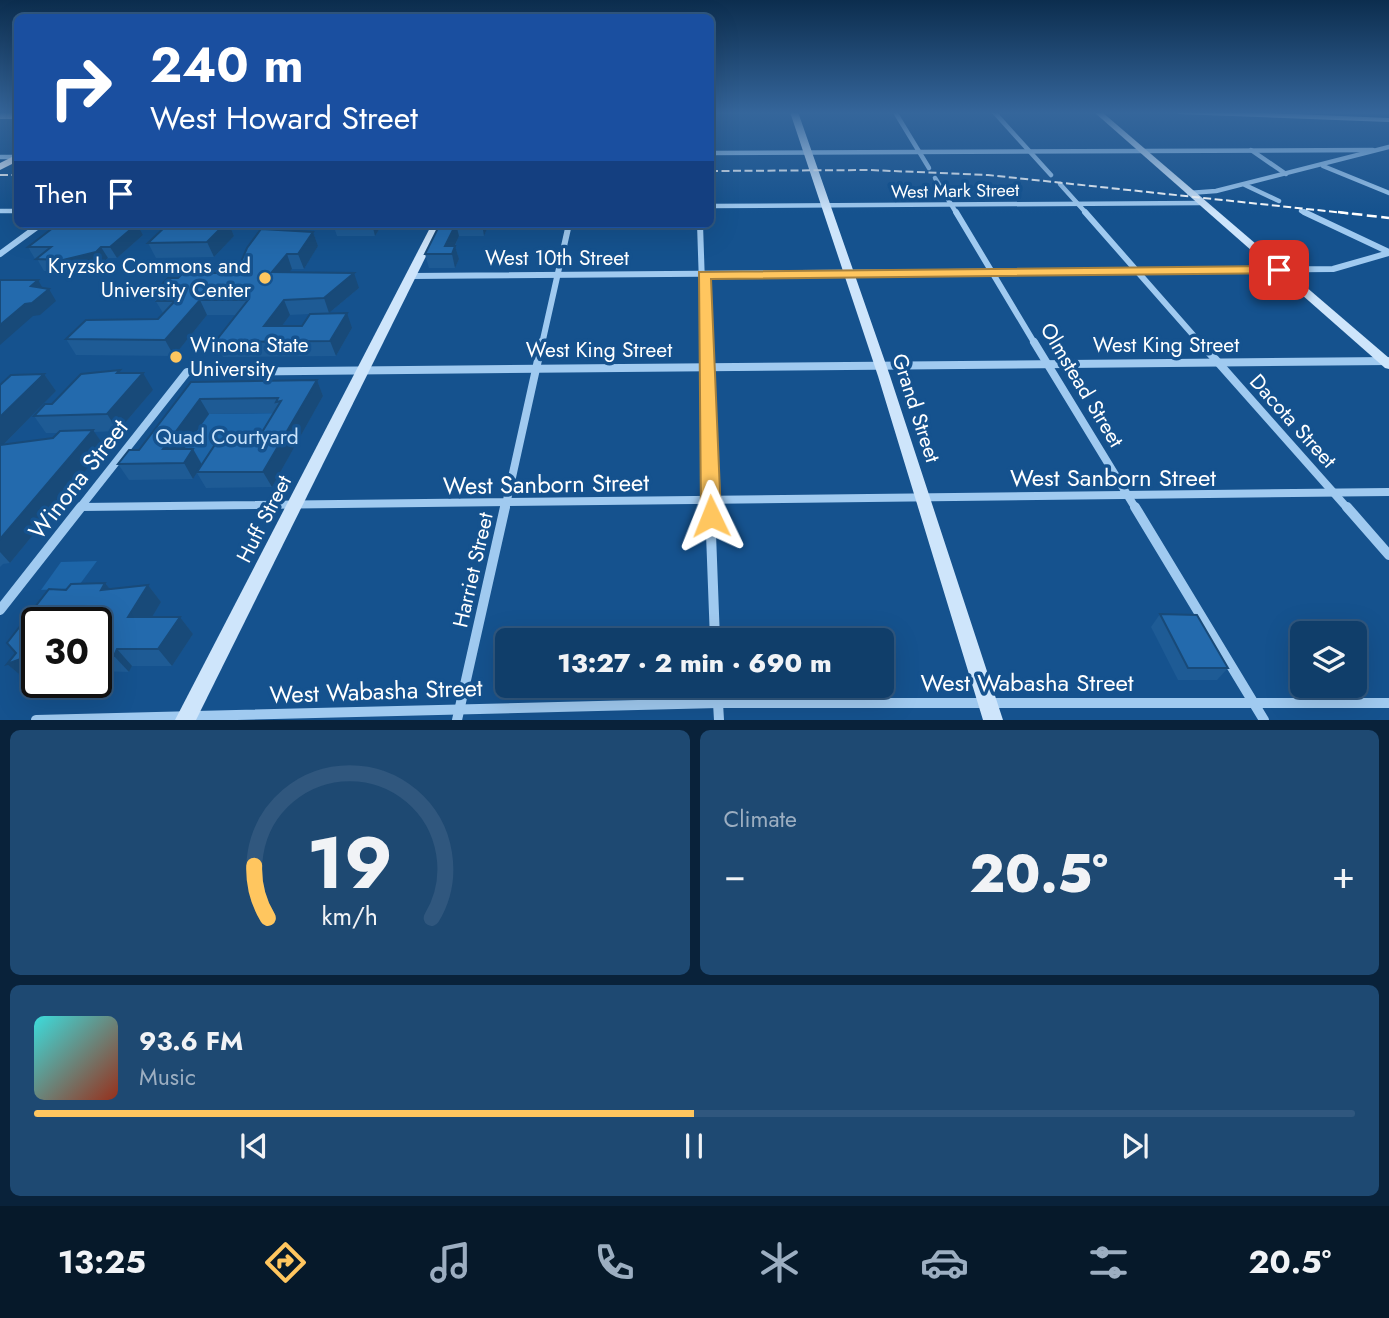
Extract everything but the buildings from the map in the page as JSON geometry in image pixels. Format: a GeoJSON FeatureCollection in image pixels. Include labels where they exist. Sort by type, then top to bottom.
{"type":"FeatureCollection","features":[{"type":"Feature","properties":{"kind":"street","name":"Grand Street"},"geometry":{"type":"LineString","coordinates":[[805,146],[880,365],[993,719]]}},
{"type":"Feature","properties":{"kind":"street"},"geometry":{"type":"LineString","coordinates":[[915,146],[929,168]]}},
{"type":"Feature","properties":{"kind":"street"},"geometry":{"type":"LineString","coordinates":[[1024,146],[1051,175]]}},
{"type":"Feature","properties":{"kind":"street"},"geometry":{"type":"LineString","coordinates":[[1134,146],[1388,362]]}},
{"type":"Feature","properties":{"kind":"street"},"geometry":{"type":"LineString","coordinates":[[714,153],[1389,148]]}},
{"type":"Feature","properties":{"kind":"street"},"geometry":{"type":"LineString","coordinates":[[1251,150],[1286,174]]}},
{"type":"Feature","properties":{"kind":"street"},"geometry":{"type":"LineString","coordinates":[[1189,193],[1244,185],[1373,150]]}},
{"type":"Feature","properties":{"kind":"street"},"geometry":{"type":"LineString","coordinates":[[1322,166],[1389,193]]}},
{"type":"Feature","properties":{"kind":"street","name":"Olmstead Street"},"geometry":{"type":"LineString","coordinates":[[934,178],[953,205],[1264,719]]}},
{"type":"Feature","properties":{"kind":"street","name":"Dacota Street"},"geometry":{"type":"LineString","coordinates":[[1059,184],[1389,555]]}},
{"type":"Feature","properties":{"kind":"street"},"geometry":{"type":"LineString","coordinates":[[1244,185],[1279,201]]}},
{"type":"Feature","properties":{"kind":"street","name":"West Mark Street"},"geometry":{"type":"LineString","coordinates":[[714,206],[1200,203]]}},
{"type":"Feature","properties":{"kind":"street"},"geometry":{"type":"LineString","coordinates":[[1301,211],[1389,253]]}},
{"type":"Feature","properties":{"kind":"street"},"geometry":{"type":"LineString","coordinates":[[0,254],[36,228]]}},
{"type":"Feature","properties":{"kind":"street","name":"Huff Street"},"geometry":{"type":"LineString","coordinates":[[185,719],[435,228]]}},
{"type":"Feature","properties":{"kind":"street","name":"Harriet Street"},"geometry":{"type":"LineString","coordinates":[[458,714],[568,228]]}},
{"type":"Feature","properties":{"kind":"street"},"geometry":{"type":"LineString","coordinates":[[700,228],[715,628]]}},
{"type":"Feature","properties":{"kind":"street","name":"West 10th Street"},"geometry":{"type":"LineString","coordinates":[[411,276],[1333,269],[1389,253]]}},
{"type":"Feature","properties":{"kind":"street","name":"West King Street"},"geometry":{"type":"LineString","coordinates":[[187,372],[1388,362]]}},
{"type":"Feature","properties":{"kind":"street","name":"Winona Street"},"geometry":{"type":"LineString","coordinates":[[0,610],[187,372]]}},
{"type":"Feature","properties":{"kind":"street","name":"West Sanborn Street"},"geometry":{"type":"LineString","coordinates":[[81,507],[506,505],[923,496],[1129,497],[1389,492]]}},
{"type":"Feature","properties":{"kind":"street"},"geometry":{"type":"LineString","coordinates":[[718,698],[719,719]]}},
{"type":"Feature","properties":{"kind":"street","name":"West Wabasha Street"},"geometry":{"type":"LineString","coordinates":[[36,719],[458,714],[718,703],[1389,703]]}},
{"type":"Feature","properties":{"kind":"green space","name":"Quad Courtyard"},"geometry":{"type":"Polygon","coordinates":[[[286,413],[264,458],[220,467],[173,465],[209,414],[286,413]]]}},
{"type":"Feature","properties":{"kind":"green space"},"geometry":{"type":"Polygon","coordinates":[[[97,561],[77,588],[41,590],[61,562],[97,561]]]}},
{"type":"Feature","properties":{"kind":"railway"},"geometry":{"type":"LineString","coordinates":[[714,171],[869,170],[988,175],[1354,214]]}},
{"type":"Feature","properties":{"kind":"railway"},"geometry":{"type":"LineString","coordinates":[[0,175],[14,175]]}},
{"type":"Feature","properties":{"kind":"railway"},"geometry":{"type":"LineString","coordinates":[[1338,212],[1389,218]]}},
{"type":"Feature","properties":{"kind":"place","name":"Kryzsko Commons and University Center"},"geometry":{"type":"Point","coordinates":[265,278]}},
{"type":"Feature","properties":{"kind":"place","name":"Winona State University"},"geometry":{"type":"Point","coordinates":[176,357]}},
{"type":"Feature","properties":{"kind":"route"},"geometry":{"type":"LineString","coordinates":[[711,516],[704,275],[1279,270]]}}]}
